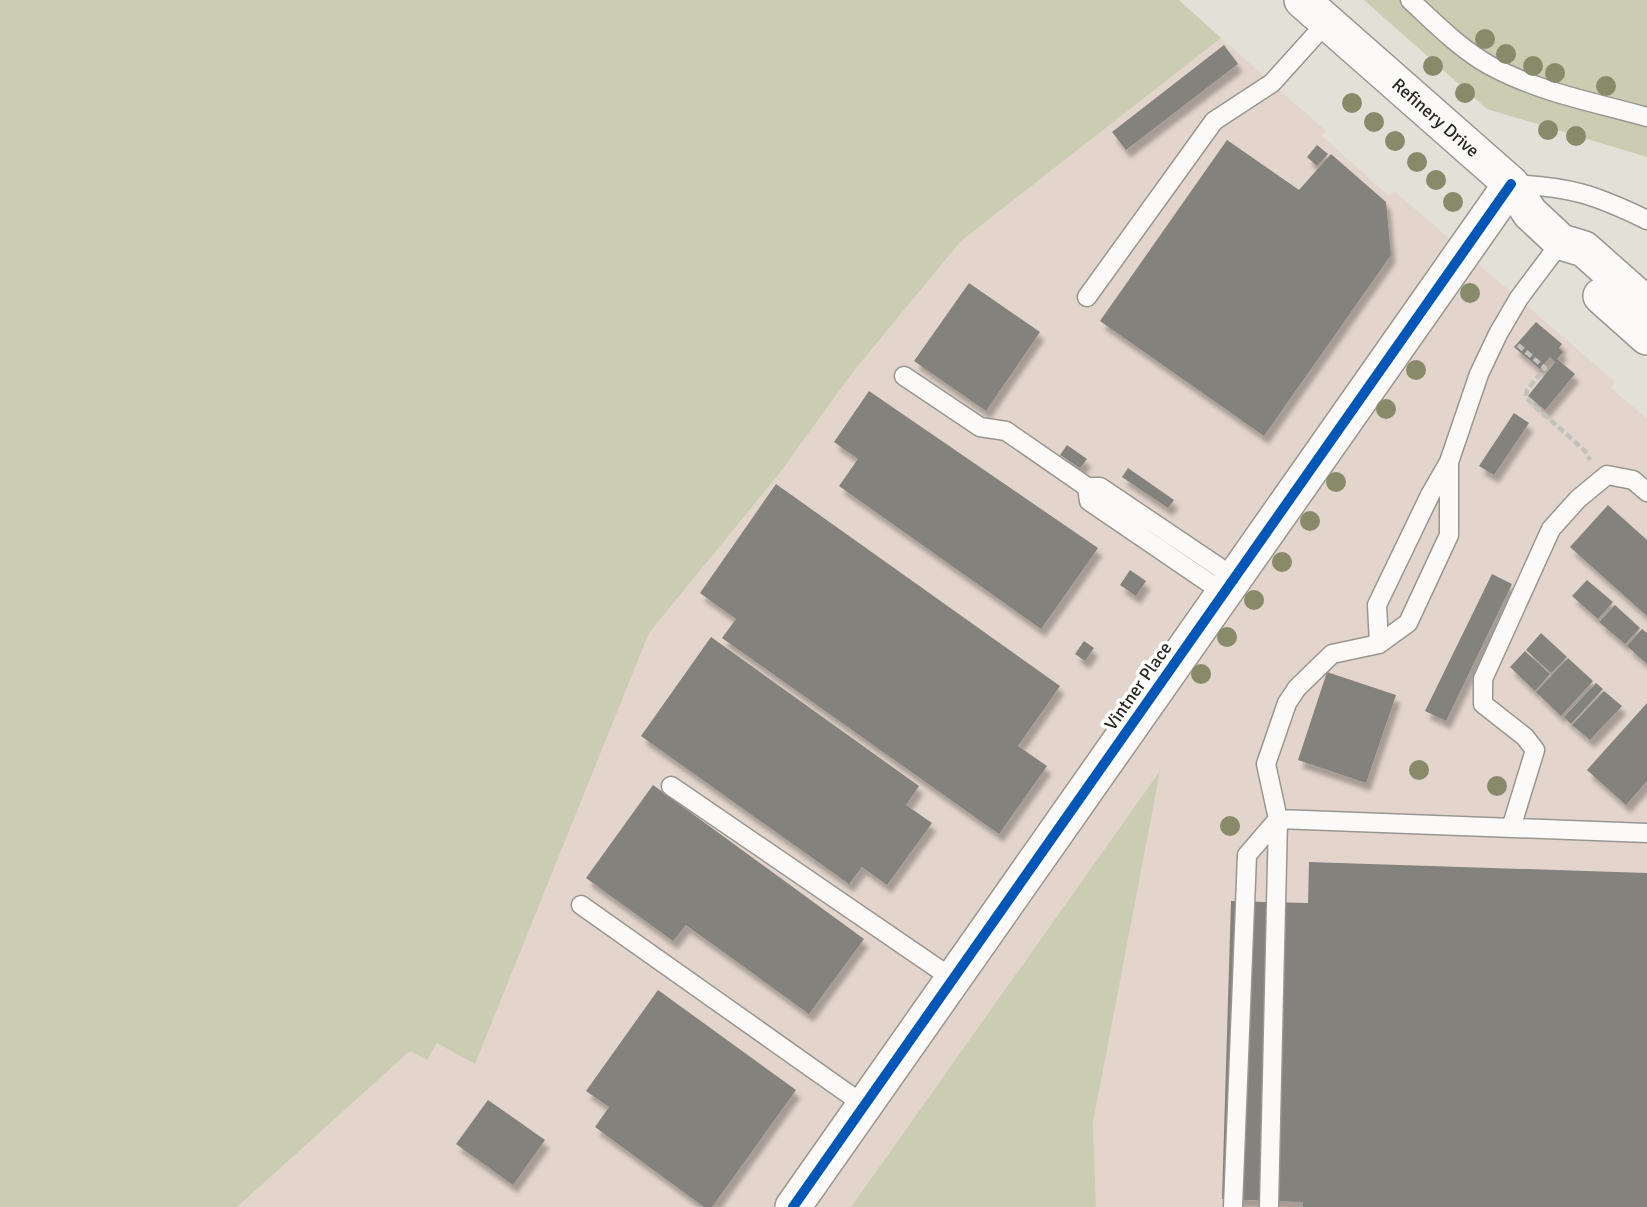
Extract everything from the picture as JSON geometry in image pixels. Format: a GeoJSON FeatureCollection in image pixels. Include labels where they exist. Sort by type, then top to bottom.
{"type":"FeatureCollection","features":[{"type":"Feature","properties":{"kind":"street","name":"Refinery Drive"},"geometry":{"type":"LineString","coordinates":[[1315,11],[1511,184],[1530,213],[1561,242],[1584,249],[1647,305]]}},
{"type":"Feature","properties":{"kind":"street","name":"Vintner Place"},"geometry":{"type":"LineString","coordinates":[[793,1207],[1511,184]]}},
{"type":"Feature","properties":{"kind":"street","name":"Refinery Drive"},"geometry":{"type":"LineString","coordinates":[[1561,242],[1566,264],[1647,337]]}},
{"type":"Feature","properties":{"kind":"lane"},"geometry":{"type":"LineString","coordinates":[[1410,0],[1440,30],[1489,65],[1556,94],[1647,117]]}},
{"type":"Feature","properties":{"kind":"lane"},"geometry":{"type":"LineString","coordinates":[[1087,297],[1214,121],[1272,83],[1315,11]]}},
{"type":"Feature","properties":{"kind":"lane"},"geometry":{"type":"LineString","coordinates":[[1511,184],[1564,187],[1600,198],[1647,220]]}},
{"type":"Feature","properties":{"kind":"lane"},"geometry":{"type":"LineString","coordinates":[[1379,644],[1377,605],[1430,495],[1449,462],[1479,374],[1519,298],[1561,242]]}},
{"type":"Feature","properties":{"kind":"lane"},"geometry":{"type":"LineString","coordinates":[[904,376],[979,427],[1006,431],[1087,487],[1090,501],[1230,586]]}},
{"type":"Feature","properties":{"kind":"lane"},"geometry":{"type":"LineString","coordinates":[[1269,1207],[1278,819],[1266,764],[1287,703],[1297,688],[1332,654],[1379,644],[1408,623],[1449,535],[1452,509],[1449,462]]}},
{"type":"Feature","properties":{"kind":"lane"},"geometry":{"type":"LineString","coordinates":[[1511,828],[1535,750],[1525,737],[1483,705],[1483,679],[1551,529],[1578,499],[1607,475],[1633,480],[1647,492]]}},
{"type":"Feature","properties":{"kind":"lane"},"geometry":{"type":"LineString","coordinates":[[671,786],[953,979]]}},
{"type":"Feature","properties":{"kind":"lane"},"geometry":{"type":"LineString","coordinates":[[1278,819],[1647,832]]}},
{"type":"Feature","properties":{"kind":"lane"},"geometry":{"type":"LineString","coordinates":[[1233,1207],[1247,855],[1278,819]]}},
{"type":"Feature","properties":{"kind":"lane"},"geometry":{"type":"LineString","coordinates":[[581,905],[864,1105]]}},
{"type":"Feature","properties":{"kind":"path"},"geometry":{"type":"LineString","coordinates":[[1498,334],[1515,342],[1545,368],[1527,390],[1526,398],[1585,451],[1601,479]]}},
{"type":"Feature","properties":{"kind":"shaded area"},"geometry":{"type":"Polygon","coordinates":[[[1221,38],[1326,131],[1322,136],[1389,196],[1394,191],[1615,382],[1611,388],[1647,419],[1647,1207],[1096,1207],[1093,1123],[1159,773],[851,1207],[237,1207],[410,1051],[437,1042],[475,1063],[649,633],[779,474],[853,372],[961,241],[1221,38]]]}},
{"type":"Feature","properties":{"kind":"green space"},"geometry":{"type":"Polygon","coordinates":[[[0,0],[1179,0],[1221,38],[961,241],[853,372],[779,474],[649,633],[475,1064],[437,1043],[427,1060],[410,1051],[237,1207],[0,1207],[0,0]]]}},
{"type":"Feature","properties":{"kind":"green space"},"geometry":{"type":"Polygon","coordinates":[[[1364,0],[1647,0],[1647,157],[1487,109],[1364,0]]]}},
{"type":"Feature","properties":{"kind":"green space"},"geometry":{"type":"Polygon","coordinates":[[[1160,771],[1093,1123],[1096,1207],[851,1207],[1160,771]]]}},
{"type":"Feature","properties":{"kind":"building"},"geometry":{"type":"Polygon","coordinates":[[[1224,45],[1238,64],[1126,150],[1112,132],[1224,45]]]}},
{"type":"Feature","properties":{"kind":"building"},"geometry":{"type":"Polygon","coordinates":[[[1227,140],[1299,190],[1331,154],[1386,202],[1391,255],[1264,436],[1100,321],[1227,140]]]}},
{"type":"Feature","properties":{"kind":"building"},"geometry":{"type":"Polygon","coordinates":[[[1317,145],[1328,154],[1317,166],[1307,157],[1317,145]]]}},
{"type":"Feature","properties":{"kind":"building"},"geometry":{"type":"Polygon","coordinates":[[[969,283],[1040,332],[986,411],[914,361],[969,283]]]}},
{"type":"Feature","properties":{"kind":"building"},"geometry":{"type":"Polygon","coordinates":[[[1536,322],[1562,344],[1559,348],[1563,352],[1557,359],[1575,374],[1545,410],[1528,396],[1555,362],[1550,357],[1540,369],[1514,347],[1536,322]]]}},
{"type":"Feature","properties":{"kind":"building"},"geometry":{"type":"Polygon","coordinates":[[[869,391],[1098,548],[1041,629],[839,486],[858,459],[834,442],[869,391]]]}},
{"type":"Feature","properties":{"kind":"building"},"geometry":{"type":"Polygon","coordinates":[[[1514,413],[1529,423],[1494,475],[1479,466],[1514,413]]]}},
{"type":"Feature","properties":{"kind":"building"},"geometry":{"type":"Polygon","coordinates":[[[1067,445],[1087,459],[1080,468],[1060,455],[1067,445]]]}},
{"type":"Feature","properties":{"kind":"building"},"geometry":{"type":"Polygon","coordinates":[[[1128,468],[1174,500],[1168,508],[1122,477],[1128,468]]]}},
{"type":"Feature","properties":{"kind":"building"},"geometry":{"type":"Polygon","coordinates":[[[776,484],[1060,686],[1018,746],[1047,766],[999,834],[722,638],[736,619],[700,593],[776,484]]]}},
{"type":"Feature","properties":{"kind":"building"},"geometry":{"type":"Polygon","coordinates":[[[1608,505],[1647,540],[1647,616],[1570,547],[1608,505]]]}},
{"type":"Feature","properties":{"kind":"building"},"geometry":{"type":"Polygon","coordinates":[[[1130,570],[1146,581],[1136,596],[1120,585],[1130,570]]]}},
{"type":"Feature","properties":{"kind":"building"},"geometry":{"type":"Polygon","coordinates":[[[1492,574],[1512,584],[1446,721],[1425,711],[1492,574]]]}},
{"type":"Feature","properties":{"kind":"building"},"geometry":{"type":"Polygon","coordinates":[[[1587,580],[1613,602],[1598,619],[1572,596],[1587,580]]]}},
{"type":"Feature","properties":{"kind":"building"},"geometry":{"type":"Polygon","coordinates":[[[1615,605],[1640,628],[1625,644],[1599,622],[1615,605]]]}},
{"type":"Feature","properties":{"kind":"building"},"geometry":{"type":"Polygon","coordinates":[[[1642,629],[1647,633],[1647,664],[1627,646],[1642,629]]]}},
{"type":"Feature","properties":{"kind":"building"},"geometry":{"type":"Polygon","coordinates":[[[1541,633],[1567,657],[1551,673],[1526,650],[1541,633]]]}},
{"type":"Feature","properties":{"kind":"building"},"geometry":{"type":"Polygon","coordinates":[[[711,637],[919,786],[906,805],[932,823],[887,885],[862,867],[849,884],[641,736],[711,637]]]}},
{"type":"Feature","properties":{"kind":"building"},"geometry":{"type":"Polygon","coordinates":[[[1084,641],[1094,648],[1085,661],[1075,654],[1084,641]]]}},
{"type":"Feature","properties":{"kind":"building"},"geometry":{"type":"Polygon","coordinates":[[[1525,651],[1550,674],[1535,691],[1510,667],[1525,651]]]}},
{"type":"Feature","properties":{"kind":"building"},"geometry":{"type":"Polygon","coordinates":[[[1568,658],[1593,681],[1561,716],[1536,692],[1568,658]]]}},
{"type":"Feature","properties":{"kind":"building"},"geometry":{"type":"Polygon","coordinates":[[[1327,672],[1396,695],[1366,783],[1298,760],[1327,672]]]}},
{"type":"Feature","properties":{"kind":"building"},"geometry":{"type":"Polygon","coordinates":[[[1596,683],[1603,689],[1571,724],[1564,717],[1596,683]]]}},
{"type":"Feature","properties":{"kind":"building"},"geometry":{"type":"Polygon","coordinates":[[[1604,691],[1622,706],[1590,740],[1572,725],[1604,691]]]}},
{"type":"Feature","properties":{"kind":"building"},"geometry":{"type":"Polygon","coordinates":[[[1647,703],[1647,781],[1626,805],[1587,770],[1647,703]]]}},
{"type":"Feature","properties":{"kind":"building"},"geometry":{"type":"Polygon","coordinates":[[[653,785],[864,939],[809,1014],[686,925],[673,941],[586,878],[653,785]]]}},
{"type":"Feature","properties":{"kind":"building"},"geometry":{"type":"Polygon","coordinates":[[[1309,862],[1647,873],[1647,1207],[1303,1207],[1303,1202],[1222,1199],[1231,901],[1308,903],[1309,862]]]}},
{"type":"Feature","properties":{"kind":"building"},"geometry":{"type":"Polygon","coordinates":[[[658,990],[796,1090],[712,1207],[704,1207],[595,1127],[609,1107],[586,1091],[658,990]]]}},
{"type":"Feature","properties":{"kind":"building"},"geometry":{"type":"Polygon","coordinates":[[[488,1100],[545,1140],[513,1185],[456,1144],[488,1100]]]}},
{"type":"Feature","properties":{"kind":"cycle path"},"geometry":{"type":"LineString","coordinates":[[793,1207],[1511,184]]}}]}
